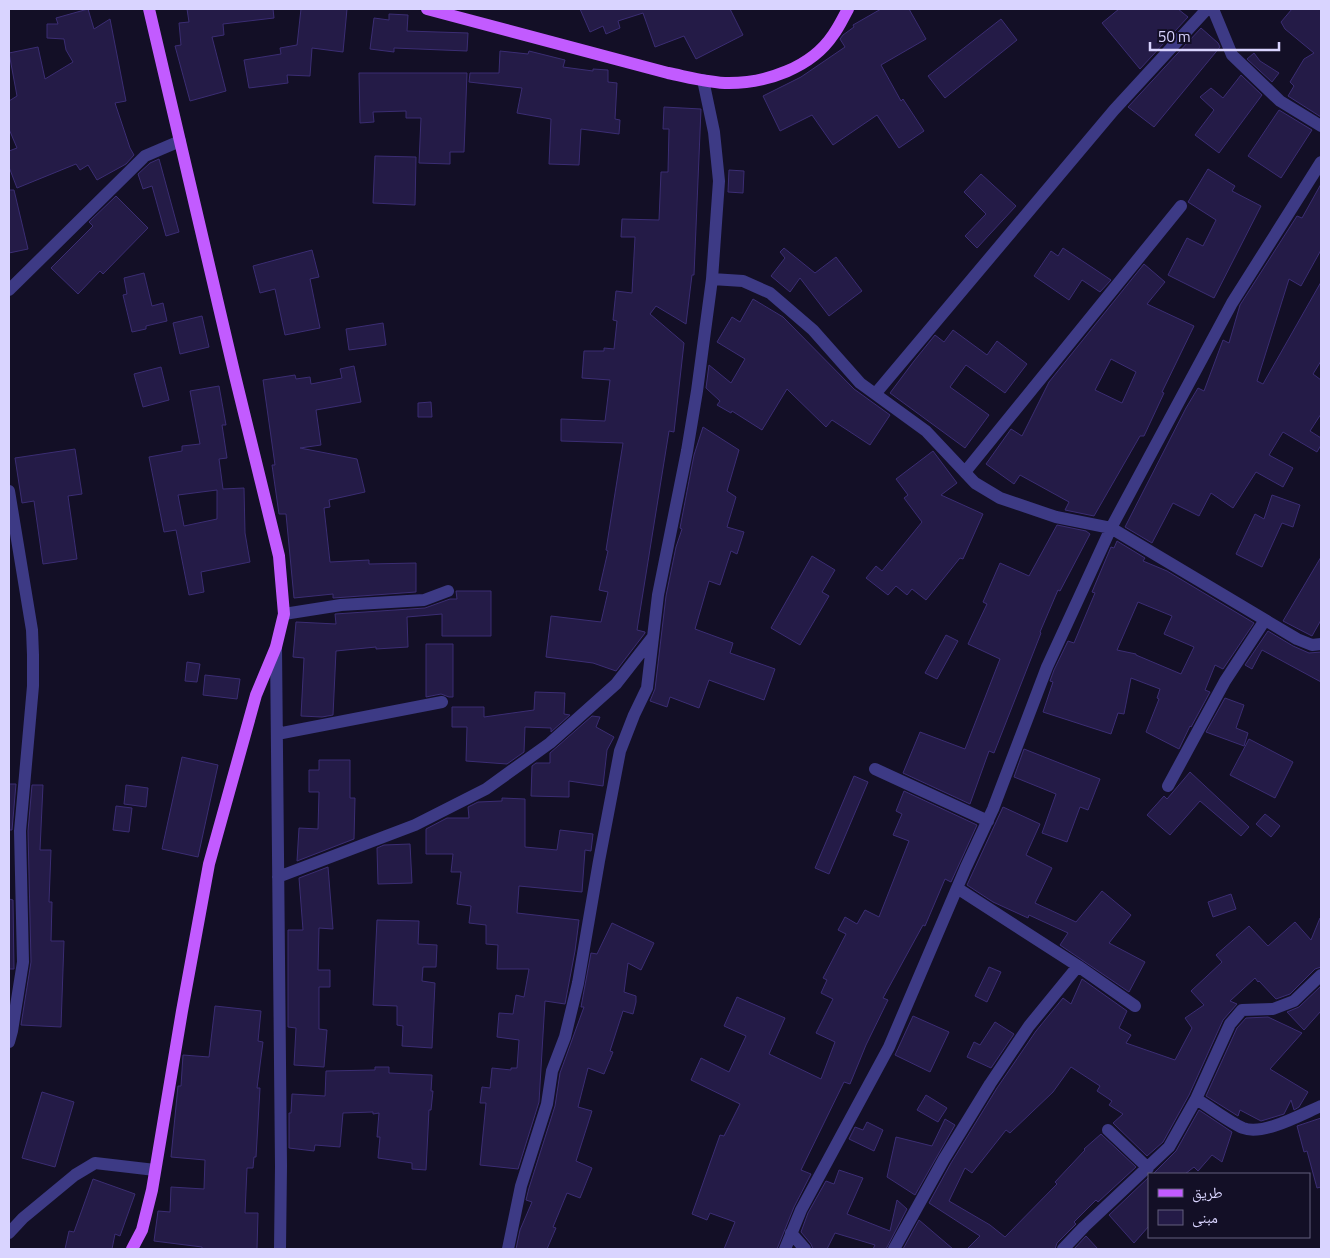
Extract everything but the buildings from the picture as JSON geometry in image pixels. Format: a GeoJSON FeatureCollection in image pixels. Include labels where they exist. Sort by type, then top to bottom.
{"type":"FeatureCollection","features":[{"type":"Feature","properties":{"kind":"main road"},"geometry":{"type":"LineString","coordinates":[[132,1249],[142,1230],[152,1190],[178,1030],[209,864],[256,695],[276,647],[284,614],[279,556],[149,9]]}},
{"type":"Feature","properties":{"kind":"main road"},"geometry":{"type":"LineString","coordinates":[[427,9],[650,68],[703,80],[728,83],[756,80],[789,71],[813,56],[832,37],[848,9]]}},
{"type":"Feature","properties":{"kind":"street"},"geometry":{"type":"LineString","coordinates":[[876,394],[1114,110],[1208,9]]}},
{"type":"Feature","properties":{"kind":"street"},"geometry":{"type":"LineString","coordinates":[[1213,9],[1232,55],[1280,102],[1321,126]]}},
{"type":"Feature","properties":{"kind":"street"},"geometry":{"type":"LineString","coordinates":[[508,1249],[522,1186],[547,1104],[552,1071],[565,1037],[578,983],[620,751],[647,688],[658,595],[698,391],[712,279],[719,181],[714,132],[703,80]]}},
{"type":"Feature","properties":{"kind":"street"},"geometry":{"type":"LineString","coordinates":[[9,290],[145,156],[180,141]]}},
{"type":"Feature","properties":{"kind":"street"},"geometry":{"type":"LineString","coordinates":[[785,1249],[801,1210],[889,1047],[957,888],[988,821],[1047,667],[1110,528],[1232,303],[1321,162]]}},
{"type":"Feature","properties":{"kind":"street"},"geometry":{"type":"LineString","coordinates":[[965,472],[1181,206]]}},
{"type":"Feature","properties":{"kind":"street"},"geometry":{"type":"LineString","coordinates":[[712,279],[743,281],[770,293],[814,330],[860,382],[926,431],[975,483],[1000,498],[1056,517],[1110,528],[1297,639],[1312,645],[1321,644]]}},
{"type":"Feature","properties":{"kind":"street"},"geometry":{"type":"LineString","coordinates":[[9,491],[32,630],[33,655],[33,686],[20,831],[23,962],[9,1042]]}},
{"type":"Feature","properties":{"kind":"street"},"geometry":{"type":"LineString","coordinates":[[284,614],[341,605],[424,600],[448,591]]}},
{"type":"Feature","properties":{"kind":"street"},"geometry":{"type":"LineString","coordinates":[[1168,786],[1225,681],[1265,620]]}},
{"type":"Feature","properties":{"kind":"street"},"geometry":{"type":"LineString","coordinates":[[278,877],[415,825],[486,789],[550,743],[616,684],[652,638]]}},
{"type":"Feature","properties":{"kind":"street"},"geometry":{"type":"LineString","coordinates":[[276,647],[280,1249]]}},
{"type":"Feature","properties":{"kind":"street"},"geometry":{"type":"LineString","coordinates":[[277,734],[442,702]]}},
{"type":"Feature","properties":{"kind":"street"},"geometry":{"type":"LineString","coordinates":[[875,769],[988,821]]}},
{"type":"Feature","properties":{"kind":"street"},"geometry":{"type":"LineString","coordinates":[[957,888],[1078,966],[1135,1006]]}},
{"type":"Feature","properties":{"kind":"street"},"geometry":{"type":"LineString","coordinates":[[894,1249],[944,1159],[990,1084],[1029,1026],[1078,966]]}},
{"type":"Feature","properties":{"kind":"street"},"geometry":{"type":"LineString","coordinates":[[1063,1249],[1169,1147],[1196,1098],[1230,1024],[1242,1010],[1273,1009],[1294,1001],[1321,975]]}},
{"type":"Feature","properties":{"kind":"street"},"geometry":{"type":"LineString","coordinates":[[1196,1098],[1243,1128],[1255,1130],[1271,1127],[1321,1106]]}},
{"type":"Feature","properties":{"kind":"street"},"geometry":{"type":"LineString","coordinates":[[1108,1130],[1148,1168]]}},
{"type":"Feature","properties":{"kind":"street"},"geometry":{"type":"LineString","coordinates":[[9,1233],[23,1218],[68,1181],[95,1164],[155,1170]]}},
{"type":"Feature","properties":{"kind":"street"},"geometry":{"type":"LineString","coordinates":[[791,1234],[805,1249]]}}]}
